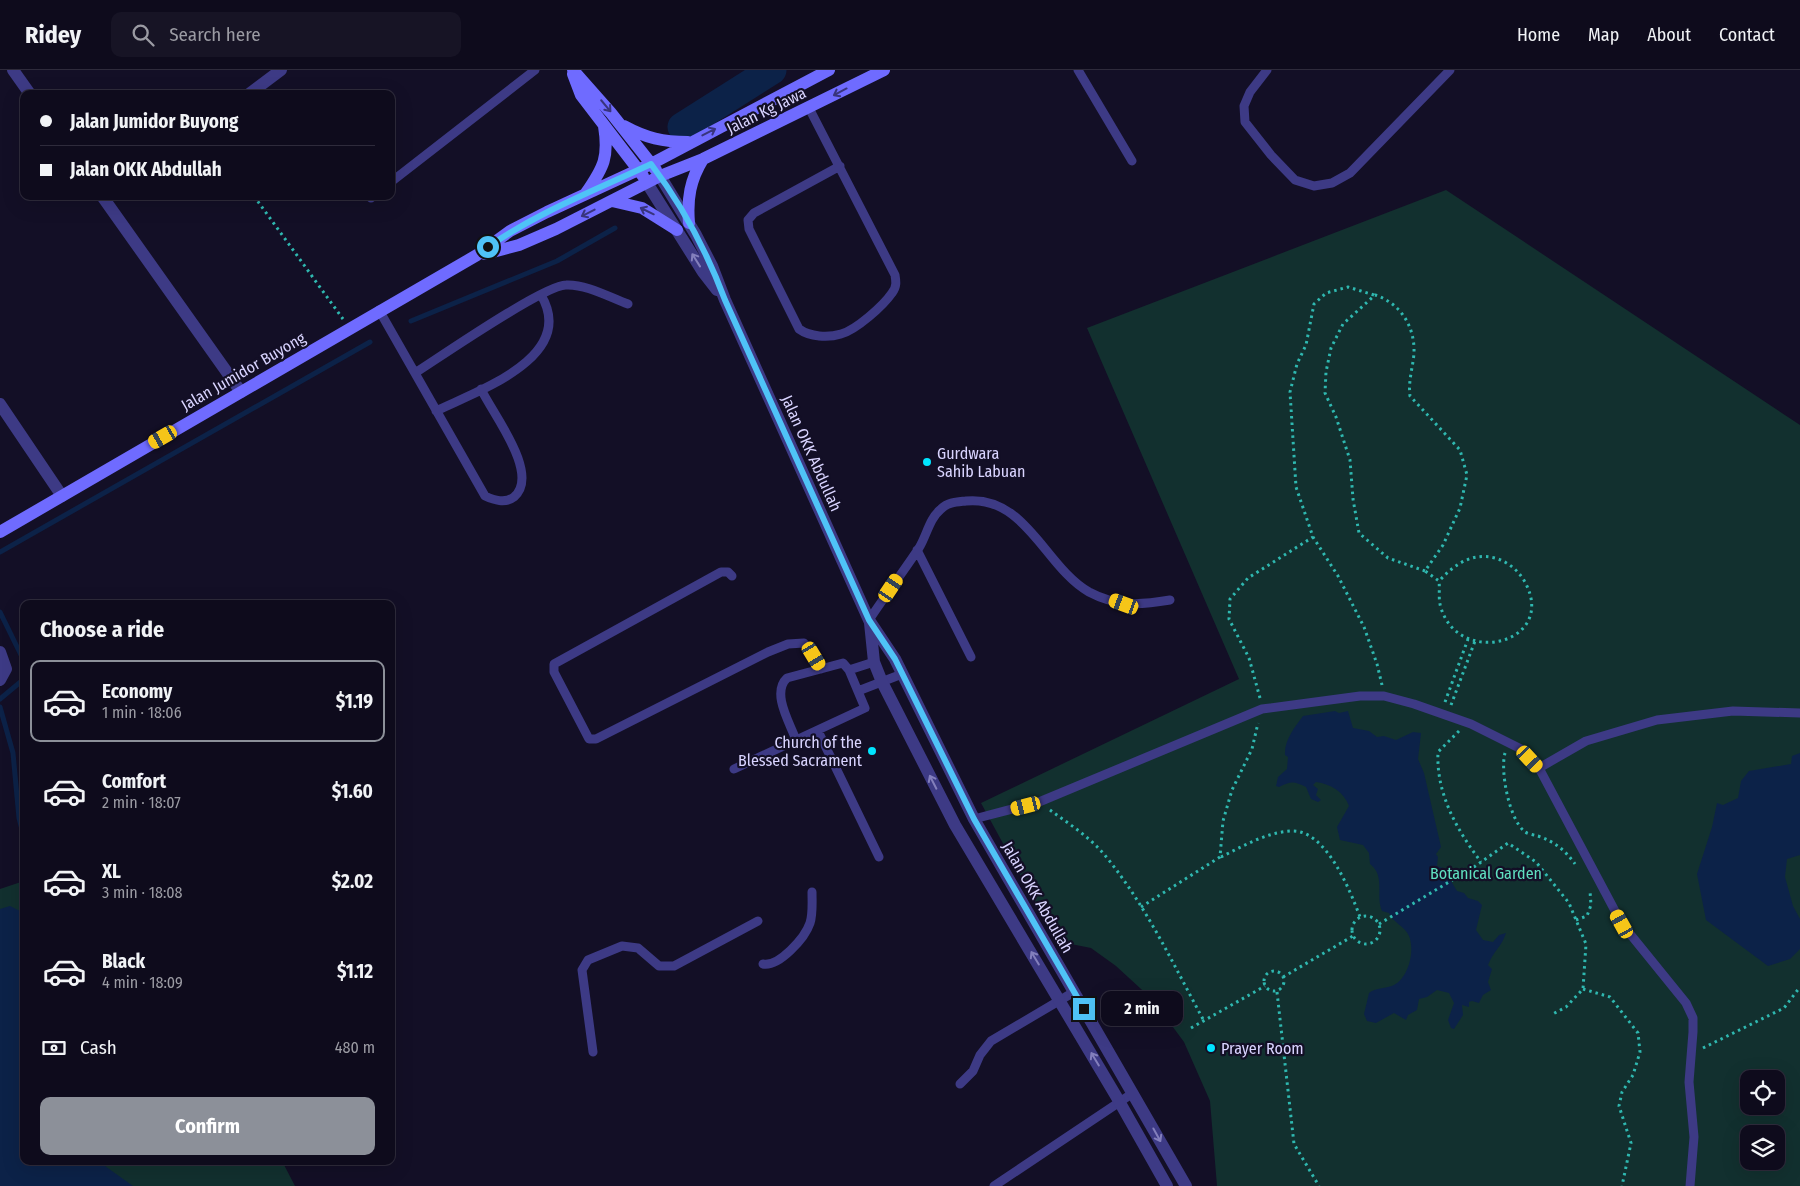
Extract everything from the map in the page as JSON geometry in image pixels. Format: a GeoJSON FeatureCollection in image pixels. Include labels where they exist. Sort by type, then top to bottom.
{"type":"FeatureCollection","features":[{"type":"Feature","properties":{"kind":"street"},"geometry":{"type":"LineString","coordinates":[[13,70],[27,90]]}},
{"type":"Feature","properties":{"kind":"street"},"geometry":{"type":"LineString","coordinates":[[254,90],[281,70]]}},
{"type":"Feature","properties":{"kind":"street","name":"Jalan OKK Abdullah"},"geometry":{"type":"LineString","coordinates":[[572,70],[620,124],[651,164],[689,224],[712,266],[725,300],[869,620],[895,659],[974,819],[1186,1186]]}},
{"type":"Feature","properties":{"kind":"street","name":"Jalan OKK Abdullah"},"geometry":{"type":"LineString","coordinates":[[572,70],[581,95],[647,182],[703,272],[725,300]]}},
{"type":"Feature","properties":{"kind":"street","name":"Jalan Kg Jawa"},"geometry":{"type":"LineString","coordinates":[[651,164],[829,70]]}},
{"type":"Feature","properties":{"kind":"street","name":"Jalan Kg Jawa"},"geometry":{"type":"LineString","coordinates":[[660,176],[703,159],[884,70]]}},
{"type":"Feature","properties":{"kind":"street"},"geometry":{"type":"LineString","coordinates":[[585,195],[603,167],[606,157],[604,124]]}},
{"type":"Feature","properties":{"kind":"street"},"geometry":{"type":"LineString","coordinates":[[620,124],[642,136],[658,141],[691,142]]}},
{"type":"Feature","properties":{"kind":"street"},"geometry":{"type":"LineString","coordinates":[[689,224],[689,191],[693,175],[703,159]]}},
{"type":"Feature","properties":{"kind":"street","name":"Jalan Jumidor Buyong"},"geometry":{"type":"LineString","coordinates":[[0,532],[379,310],[477,255],[510,231],[651,164]]}},
{"type":"Feature","properties":{"kind":"street","name":"Jalan Jumidor Buyong"},"geometry":{"type":"LineString","coordinates":[[477,255],[518,245],[612,201],[660,176]]}},
{"type":"Feature","properties":{"kind":"street"},"geometry":{"type":"LineString","coordinates":[[105,200],[241,392]]}},
{"type":"Feature","properties":{"kind":"street"},"geometry":{"type":"LineString","coordinates":[[612,201],[642,208],[677,230]]}},
{"type":"Feature","properties":{"kind":"street"},"geometry":{"type":"LineString","coordinates":[[0,404],[62,496]]}},
{"type":"Feature","properties":{"kind":"street","name":"Jalan OKK Abdullah"},"geometry":{"type":"LineString","coordinates":[[869,620],[874,662],[882,682],[955,825],[1060,999],[1167,1186]]}},
{"type":"Feature","properties":{"kind":"street"},"geometry":{"type":"LineString","coordinates":[[0,652],[6,669],[0,680]]}},
{"type":"Feature","properties":{"kind":"lane"},"geometry":{"type":"LineString","coordinates":[[395,179],[535,70]]}},
{"type":"Feature","properties":{"kind":"lane"},"geometry":{"type":"LineString","coordinates":[[1078,70],[1132,161]]}},
{"type":"Feature","properties":{"kind":"lane"},"geometry":{"type":"LineString","coordinates":[[1268,70],[1250,92],[1244,106],[1245,122],[1295,180],[1314,186],[1332,183],[1350,173],[1450,70]]}},
{"type":"Feature","properties":{"kind":"lane"},"geometry":{"type":"LineString","coordinates":[[809,108],[840,166],[895,275],[897,284],[893,293],[866,319],[842,334],[812,335],[799,329],[749,229],[748,220],[754,213],[840,166]]}},
{"type":"Feature","properties":{"kind":"lane"},"geometry":{"type":"LineString","coordinates":[[415,373],[557,285],[576,285],[628,304]]}},
{"type":"Feature","properties":{"kind":"lane"},"geometry":{"type":"LineString","coordinates":[[436,411],[524,365],[540,350],[548,327],[547,306],[541,295]]}},
{"type":"Feature","properties":{"kind":"lane"},"geometry":{"type":"LineString","coordinates":[[379,310],[484,496],[502,501],[513,498],[521,489],[524,475],[520,460],[481,389]]}},
{"type":"Feature","properties":{"kind":"lane"},"geometry":{"type":"LineString","coordinates":[[869,620],[917,550],[928,527],[942,508],[951,503],[970,501],[994,503],[1004,508],[1027,528],[1075,582],[1090,592],[1133,606],[1170,600]]}},
{"type":"Feature","properties":{"kind":"lane"},"geometry":{"type":"LineString","coordinates":[[917,550],[971,657]]}},
{"type":"Feature","properties":{"kind":"lane"},"geometry":{"type":"LineString","coordinates":[[732,576],[728,572],[721,572],[554,664],[554,672],[589,739],[596,739],[768,652],[788,644],[804,643],[821,669]]}},
{"type":"Feature","properties":{"kind":"lane"},"geometry":{"type":"LineString","coordinates":[[849,670],[874,662]]}},
{"type":"Feature","properties":{"kind":"lane"},"geometry":{"type":"LineString","coordinates":[[734,769],[865,708],[849,670],[843,663],[787,678],[780,686],[781,700],[796,740]]}},
{"type":"Feature","properties":{"kind":"lane"},"geometry":{"type":"LineString","coordinates":[[858,691],[902,674]]}},
{"type":"Feature","properties":{"kind":"lane"},"geometry":{"type":"LineString","coordinates":[[974,819],[1039,802],[1262,709],[1360,696],[1384,696],[1444,714],[1469,723],[1521,749],[1539,768],[1572,826],[1599,884],[1622,924],[1686,1003],[1693,1018],[1689,1082],[1694,1137],[1690,1186]]}},
{"type":"Feature","properties":{"kind":"lane"},"geometry":{"type":"LineString","coordinates":[[1539,768],[1586,741],[1657,720],[1733,711],[1800,713]]}},
{"type":"Feature","properties":{"kind":"lane"},"geometry":{"type":"LineString","coordinates":[[818,731],[879,857]]}},
{"type":"Feature","properties":{"kind":"lane"},"geometry":{"type":"LineString","coordinates":[[763,964],[774,964],[780,960],[806,933],[810,922],[812,892]]}},
{"type":"Feature","properties":{"kind":"lane"},"geometry":{"type":"LineString","coordinates":[[593,1052],[582,970],[588,960],[622,946],[638,948],[658,966],[674,966],[758,921]]}},
{"type":"Feature","properties":{"kind":"lane"},"geometry":{"type":"LineString","coordinates":[[960,1084],[973,1071],[980,1055],[991,1041],[1074,992]]}},
{"type":"Feature","properties":{"kind":"lane"},"geometry":{"type":"LineString","coordinates":[[994,1186],[1133,1092]]}},
{"type":"Feature","properties":{"kind":"path"},"geometry":{"type":"LineString","coordinates":[[257,200],[350,328]]}},
{"type":"Feature","properties":{"kind":"path"},"geometry":{"type":"LineString","coordinates":[[1384,696],[1377,664],[1364,627],[1338,576],[1312,537],[1296,487],[1290,392],[1297,364],[1306,345],[1314,304],[1326,292],[1348,287],[1375,295],[1399,308],[1411,329],[1414,351],[1409,386],[1410,396],[1460,450],[1467,474],[1460,508],[1443,546],[1425,571]]}},
{"type":"Feature","properties":{"kind":"path"},"geometry":{"type":"LineString","coordinates":[[1375,295],[1343,324],[1331,348],[1326,372],[1325,393],[1336,417],[1350,460],[1353,499],[1359,533],[1388,558],[1425,571],[1439,581]]}},
{"type":"Feature","properties":{"kind":"path"},"geometry":{"type":"LineString","coordinates":[[1483,557],[1506,562],[1524,579],[1532,601],[1528,623],[1520,632],[1504,640],[1487,643],[1468,639],[1455,630],[1445,618],[1439,597],[1439,581],[1460,562],[1483,557]]}},
{"type":"Feature","properties":{"kind":"path"},"geometry":{"type":"LineString","coordinates":[[1444,714],[1468,639]]}},
{"type":"Feature","properties":{"kind":"path"},"geometry":{"type":"LineString","coordinates":[[1444,714],[1475,641]]}},
{"type":"Feature","properties":{"kind":"path"},"geometry":{"type":"LineString","coordinates":[[1469,723],[1438,752],[1437,769],[1446,803],[1463,837],[1481,862]]}},
{"type":"Feature","properties":{"kind":"path"},"geometry":{"type":"LineString","coordinates":[[1507,742],[1504,758],[1511,811],[1524,832],[1551,840],[1567,852],[1576,866]]}},
{"type":"Feature","properties":{"kind":"path"},"geometry":{"type":"LineString","coordinates":[[1039,802],[1079,830],[1103,853],[1141,907],[1204,1021]]}},
{"type":"Feature","properties":{"kind":"path"},"geometry":{"type":"LineString","coordinates":[[1220,858],[1258,838],[1293,831],[1312,836],[1342,874],[1360,916]]}},
{"type":"Feature","properties":{"kind":"path"},"geometry":{"type":"LineString","coordinates":[[1379,924],[1474,868],[1508,843],[1536,862],[1569,903],[1586,944],[1583,989],[1566,1006],[1551,1015]]}},
{"type":"Feature","properties":{"kind":"path"},"geometry":{"type":"LineString","coordinates":[[1576,920],[1587,916],[1591,905],[1589,887]]}},
{"type":"Feature","properties":{"kind":"path"},"geometry":{"type":"LineString","coordinates":[[1369,915],[1379,924],[1378,938],[1370,944],[1360,943],[1353,936],[1353,923],[1360,916],[1369,915]]}},
{"type":"Feature","properties":{"kind":"path"},"geometry":{"type":"LineString","coordinates":[[1284,977],[1353,936]]}},
{"type":"Feature","properties":{"kind":"path"},"geometry":{"type":"LineString","coordinates":[[1272,971],[1280,973],[1284,977],[1284,986],[1277,992],[1268,990],[1265,986],[1265,977],[1272,971]]}},
{"type":"Feature","properties":{"kind":"path"},"geometry":{"type":"LineString","coordinates":[[1191,1028],[1265,986]]}},
{"type":"Feature","properties":{"kind":"path"},"geometry":{"type":"LineString","coordinates":[[1692,1054],[1784,1008],[1800,987]]}},
{"type":"Feature","properties":{"kind":"path"},"geometry":{"type":"LineString","coordinates":[[1583,989],[1610,997],[1638,1033],[1640,1052],[1633,1075],[1622,1092],[1619,1106],[1631,1144],[1622,1186]]}},
{"type":"Feature","properties":{"kind":"path"},"geometry":{"type":"LineString","coordinates":[[1277,992],[1294,1144],[1319,1186]]}},
{"type":"Feature","properties":{"kind":"green space","name":"Botanical Garden"},"geometry":{"type":"Polygon","coordinates":[[[1446,190],[1800,425],[1800,1186],[1217,1186],[1210,1101],[1184,1042],[1153,1000],[1116,966],[1091,948],[1056,941],[981,803],[1239,679],[1087,328],[1446,190]]]}},
{"type":"Feature","properties":{"kind":"green space"},"geometry":{"type":"Polygon","coordinates":[[[20,882],[20,1165],[284,1165],[295,1186],[0,1186],[0,889],[20,882]]]}},
{"type":"Feature","properties":{"kind":"water"},"geometry":{"type":"Polygon","coordinates":[[[1335,711],[1339,713],[1348,711],[1353,728],[1369,731],[1377,737],[1384,736],[1396,740],[1413,732],[1421,733],[1418,759],[1424,773],[1441,847],[1436,854],[1438,857],[1437,866],[1443,868],[1457,891],[1464,893],[1468,898],[1478,901],[1482,905],[1476,930],[1483,940],[1493,942],[1499,935],[1506,933],[1488,965],[1492,969],[1488,982],[1491,990],[1483,995],[1479,1003],[1469,1002],[1469,1007],[1462,1005],[1463,1015],[1454,1029],[1451,1028],[1448,1020],[1454,1003],[1449,993],[1437,990],[1427,997],[1419,999],[1417,1010],[1408,1015],[1406,1020],[1394,1013],[1376,1023],[1367,1021],[1364,1014],[1369,993],[1394,985],[1404,976],[1407,970],[1411,956],[1409,936],[1405,929],[1389,913],[1382,911],[1379,899],[1378,874],[1370,864],[1369,853],[1363,845],[1340,840],[1337,827],[1349,806],[1344,797],[1332,787],[1316,782],[1313,785],[1318,789],[1316,795],[1321,800],[1318,802],[1311,799],[1306,787],[1292,782],[1279,787],[1276,786],[1278,777],[1287,769],[1286,744],[1303,716],[1335,711]]]}},
{"type":"Feature","properties":{"kind":"water"},"geometry":{"type":"Polygon","coordinates":[[[1800,753],[1800,855],[1787,859],[1785,877],[1793,906],[1800,919],[1800,949],[1790,959],[1768,966],[1706,920],[1697,874],[1712,827],[1717,803],[1723,805],[1738,798],[1741,781],[1749,771],[1791,764],[1792,756],[1800,753]]]}},
{"type":"Feature","properties":{"kind":"water"},"geometry":{"type":"Polygon","coordinates":[[[10,906],[20,911],[20,1165],[104,1165],[133,1186],[0,1186],[0,909],[10,906]]]}},
{"type":"Feature","properties":{"kind":"waterway"},"geometry":{"type":"LineString","coordinates":[[682,127],[772,70]]}},
{"type":"Feature","properties":{"kind":"waterway"},"geometry":{"type":"LineString","coordinates":[[411,321],[557,261],[615,228]]}},
{"type":"Feature","properties":{"kind":"waterway"},"geometry":{"type":"LineString","coordinates":[[0,552],[370,342]]}},
{"type":"Feature","properties":{"kind":"waterway"},"geometry":{"type":"LineString","coordinates":[[0,612],[20,653]]}},
{"type":"Feature","properties":{"kind":"waterway"},"geometry":{"type":"LineString","coordinates":[[0,699],[20,682]]}},
{"type":"Feature","properties":{"kind":"waterway"},"geometry":{"type":"LineString","coordinates":[[0,707],[13,753],[20,822]]}},
{"type":"Feature","properties":{"kind":"place","name":"Gurdwara Sahib Labuan"},"geometry":{"type":"Point","coordinates":[927,462]}},
{"type":"Feature","properties":{"kind":"place","name":"Church of the Blessed Sacrament"},"geometry":{"type":"Point","coordinates":[872,751]}},
{"type":"Feature","properties":{"kind":"place","name":"Prayer Room"},"geometry":{"type":"Point","coordinates":[1211,1048]}},
{"type":"Feature","properties":{"kind":"route"},"geometry":{"type":"LineString","coordinates":[[488,247],[510,231],[547,212],[651,164],[696,235],[712,266],[725,300],[869,620],[895,659],[974,819],[1084,1009]]}}]}
